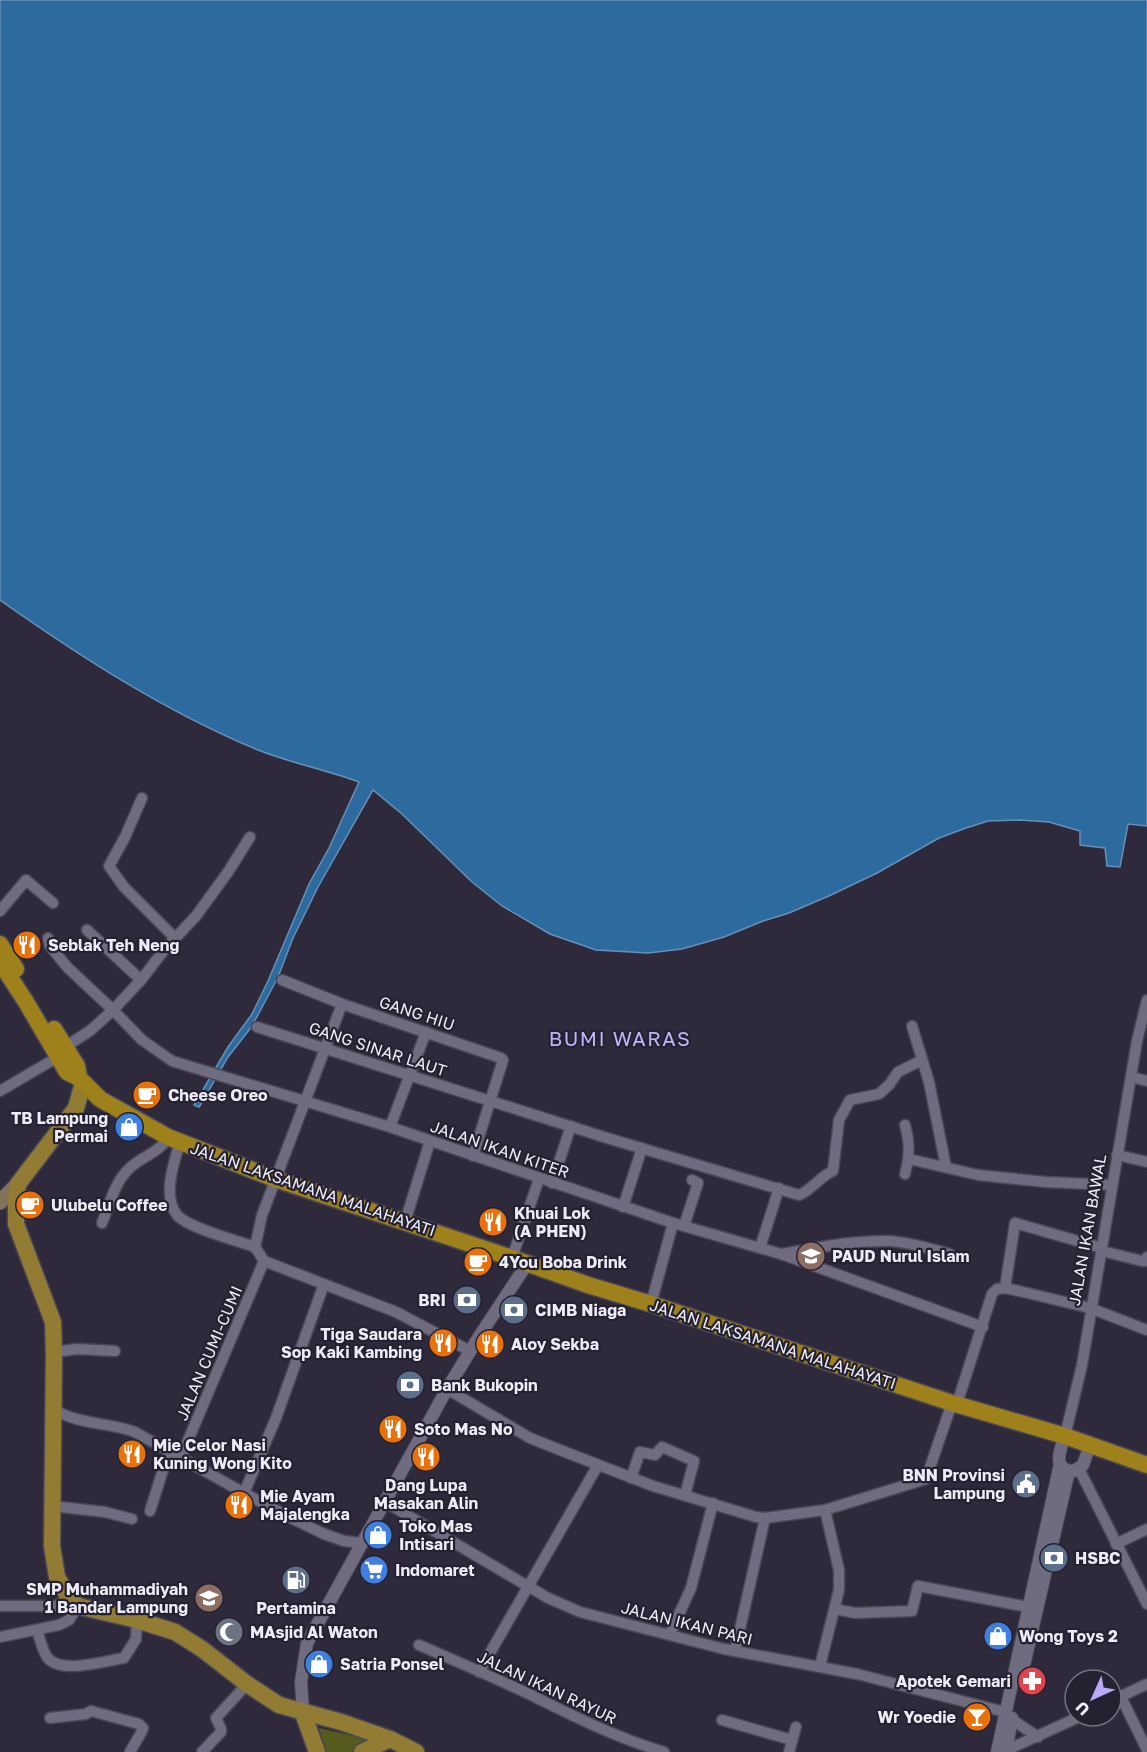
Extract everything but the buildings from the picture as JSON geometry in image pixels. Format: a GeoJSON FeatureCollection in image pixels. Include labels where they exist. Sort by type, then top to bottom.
{"type":"FeatureCollection","features":[{"type":"Feature","properties":{"kind":"highway"},"geometry":{"type":"LineString","coordinates":[[0,944],[62,1052]]}},
{"type":"Feature","properties":{"kind":"highway"},"geometry":{"type":"LineString","coordinates":[[0,962],[62,1052]]}},
{"type":"Feature","properties":{"kind":"highway","name":"JALAN LAKSAMANA MALAHAYATI"},"geometry":{"type":"LineString","coordinates":[[62,1052],[67,1072],[81,1081],[100,1099],[174,1139],[275,1179],[588,1285],[954,1404],[1065,1436],[1147,1465]]}},
{"type":"Feature","properties":{"kind":"main road"},"geometry":{"type":"LineString","coordinates":[[0,1202],[18,1184],[76,1108],[81,1081]]}},
{"type":"Feature","properties":{"kind":"main road"},"geometry":{"type":"LineString","coordinates":[[76,1108],[100,1099]]}},
{"type":"Feature","properties":{"kind":"main road"},"geometry":{"type":"LineString","coordinates":[[18,1184],[15,1204],[16,1224],[51,1316],[54,1352],[52,1546],[54,1567],[60,1585],[73,1602],[175,1632],[279,1705],[341,1722],[390,1739],[416,1752]]}},
{"type":"Feature","properties":{"kind":"main road"},"geometry":{"type":"LineString","coordinates":[[0,1213],[8,1216],[16,1224]]}},
{"type":"Feature","properties":{"kind":"main road"},"geometry":{"type":"LineString","coordinates":[[303,1713],[317,1752]]}},
{"type":"Feature","properties":{"kind":"main road"},"geometry":{"type":"LineString","coordinates":[[362,1752],[390,1739]]}},
{"type":"Feature","properties":{"kind":"street"},"geometry":{"type":"LineString","coordinates":[[142,798],[109,866],[124,887],[175,938]]}},
{"type":"Feature","properties":{"kind":"street"},"geometry":{"type":"LineString","coordinates":[[0,1091],[62,1052],[114,1010],[202,907],[250,837]]}},
{"type":"Feature","properties":{"kind":"street"},"geometry":{"type":"LineString","coordinates":[[0,910],[27,880],[53,903]]}},
{"type":"Feature","properties":{"kind":"street"},"geometry":{"type":"LineString","coordinates":[[87,930],[141,980]]}},
{"type":"Feature","properties":{"kind":"street","name":"JALAN IKAN KITER"},"geometry":{"type":"LineString","coordinates":[[48,939],[50,946],[67,967],[114,1010],[142,1040],[172,1061],[390,1127],[624,1207],[781,1254],[982,1327]]}},
{"type":"Feature","properties":{"kind":"street","name":"GANG HIU"},"geometry":{"type":"LineString","coordinates":[[282,980],[342,1004],[501,1058],[503,1060],[490,1100]]}},
{"type":"Feature","properties":{"kind":"street","name":"JALAN IKAN BAWAL"},"geometry":{"type":"LineString","coordinates":[[1008,1715],[1069,1468],[1059,1453],[1082,1365],[1117,1155],[1147,1000]]}},
{"type":"Feature","properties":{"kind":"street"},"geometry":{"type":"LineString","coordinates":[[255,1247],[262,1215],[342,1004]]}},
{"type":"Feature","properties":{"kind":"street"},"geometry":{"type":"LineString","coordinates":[[912,1026],[937,1120],[946,1167]]}},
{"type":"Feature","properties":{"kind":"street","name":"GANG SINAR LAUT"},"geometry":{"type":"LineString","coordinates":[[258,1027],[570,1126],[799,1195],[805,1193],[824,1175],[833,1171],[839,1120],[850,1100],[879,1094],[898,1072],[922,1060]]}},
{"type":"Feature","properties":{"kind":"street"},"geometry":{"type":"LineString","coordinates":[[390,1127],[426,1032]]}},
{"type":"Feature","properties":{"kind":"street"},"geometry":{"type":"LineString","coordinates":[[1131,1077],[1147,1081]]}},
{"type":"Feature","properties":{"kind":"street"},"geometry":{"type":"LineString","coordinates":[[473,1156],[490,1100]]}},
{"type":"Feature","properties":{"kind":"street"},"geometry":{"type":"LineString","coordinates":[[905,1125],[909,1140],[909,1159],[905,1173]]}},
{"type":"Feature","properties":{"kind":"street"},"geometry":{"type":"LineString","coordinates":[[552,1183],[570,1126]]}},
{"type":"Feature","properties":{"kind":"street"},"geometry":{"type":"LineString","coordinates":[[102,1223],[117,1183],[131,1166],[174,1139],[170,1191],[171,1203],[177,1215],[190,1224],[255,1247],[264,1260],[396,1312],[470,1351]]}},
{"type":"Feature","properties":{"kind":"street"},"geometry":{"type":"LineString","coordinates":[[405,1222],[430,1141]]}},
{"type":"Feature","properties":{"kind":"street"},"geometry":{"type":"LineString","coordinates":[[624,1207],[642,1148]]}},
{"type":"Feature","properties":{"kind":"street"},"geometry":{"type":"LineString","coordinates":[[1117,1155],[1147,1162]]}},
{"type":"Feature","properties":{"kind":"street"},"geometry":{"type":"LineString","coordinates":[[909,1159],[1006,1179],[1112,1185]]}},
{"type":"Feature","properties":{"kind":"street"},"geometry":{"type":"LineString","coordinates":[[303,1713],[301,1682],[307,1643],[519,1261],[539,1179]]}},
{"type":"Feature","properties":{"kind":"street"},"geometry":{"type":"LineString","coordinates":[[651,1304],[678,1224],[698,1183],[692,1180]]}},
{"type":"Feature","properties":{"kind":"street"},"geometry":{"type":"LineString","coordinates":[[760,1248],[779,1188]]}},
{"type":"Feature","properties":{"kind":"street"},"geometry":{"type":"LineString","coordinates":[[1005,1288],[1015,1223],[1142,1261],[1145,1261],[1147,1257]]}},
{"type":"Feature","properties":{"kind":"street"},"geometry":{"type":"LineString","coordinates":[[781,1254],[842,1244],[889,1241],[950,1254]]}},
{"type":"Feature","properties":{"kind":"street","name":"JALAN CUMI-CUMI"},"geometry":{"type":"LineString","coordinates":[[181,1457],[264,1260]]}},
{"type":"Feature","properties":{"kind":"street"},"geometry":{"type":"LineString","coordinates":[[244,1493],[276,1418],[324,1284]]}},
{"type":"Feature","properties":{"kind":"street"},"geometry":{"type":"LineString","coordinates":[[447,1389],[530,1438],[631,1478],[765,1518],[825,1510],[926,1479],[992,1294],[997,1289],[1005,1288],[1090,1308],[1147,1330]]}},
{"type":"Feature","properties":{"kind":"street"},"geometry":{"type":"LineString","coordinates":[[54,1352],[77,1349],[115,1351]]}},
{"type":"Feature","properties":{"kind":"street"},"geometry":{"type":"LineString","coordinates":[[54,1409],[68,1418],[115,1425],[135,1432],[244,1493],[324,1534],[344,1541],[361,1543]]}},
{"type":"Feature","properties":{"kind":"street","name":"JALAN IKAN BAWAL"},"geometry":{"type":"LineString","coordinates":[[1069,1468],[1083,1466],[1090,1445]]}},
{"type":"Feature","properties":{"kind":"street"},"geometry":{"type":"LineString","coordinates":[[631,1478],[640,1452],[655,1455],[662,1447],[694,1461],[685,1495]]}},
{"type":"Feature","properties":{"kind":"street"},"geometry":{"type":"LineString","coordinates":[[150,1511],[169,1450]]}},
{"type":"Feature","properties":{"kind":"street"},"geometry":{"type":"LineString","coordinates":[[478,1672],[598,1465]]}},
{"type":"Feature","properties":{"kind":"street"},"geometry":{"type":"LineString","coordinates":[[1069,1468],[1116,1544],[1147,1604]]}},
{"type":"Feature","properties":{"kind":"street","name":"JALAN IKAN BAWAL"},"geometry":{"type":"LineString","coordinates":[[1003,1751],[1028,1607],[1069,1468]]}},
{"type":"Feature","properties":{"kind":"street","name":"JALAN IKAN PARI"},"geometry":{"type":"LineString","coordinates":[[384,1503],[548,1598],[580,1612],[735,1651],[856,1674],[1008,1715],[1038,1737]]}},
{"type":"Feature","properties":{"kind":"street"},"geometry":{"type":"LineString","coordinates":[[670,1634],[692,1588],[713,1503]]}},
{"type":"Feature","properties":{"kind":"street"},"geometry":{"type":"LineString","coordinates":[[52,1506],[105,1512],[132,1519]]}},
{"type":"Feature","properties":{"kind":"street"},"geometry":{"type":"LineString","coordinates":[[820,1666],[839,1590],[839,1570],[825,1510]]}},
{"type":"Feature","properties":{"kind":"street"},"geometry":{"type":"LineString","coordinates":[[735,1651],[765,1518]]}},
{"type":"Feature","properties":{"kind":"street"},"geometry":{"type":"LineString","coordinates":[[1116,1544],[1147,1529]]}},
{"type":"Feature","properties":{"kind":"street"},"geometry":{"type":"LineString","coordinates":[[835,1609],[855,1613],[912,1611],[918,1586],[1028,1607]]}},
{"type":"Feature","properties":{"kind":"street"},"geometry":{"type":"LineString","coordinates":[[0,1606],[56,1606],[73,1602],[69,1620],[59,1625],[0,1637]]}},
{"type":"Feature","properties":{"kind":"street"},"geometry":{"type":"LineString","coordinates":[[37,1630],[48,1658],[60,1665],[72,1666],[124,1658],[136,1640],[137,1620]]}},
{"type":"Feature","properties":{"kind":"street","name":"JALAN IKAN RAYUR"},"geometry":{"type":"LineString","coordinates":[[419,1645],[592,1725],[664,1752]]}},
{"type":"Feature","properties":{"kind":"street"},"geometry":{"type":"LineString","coordinates":[[202,1752],[220,1732],[216,1718],[247,1684]]}},
{"type":"Feature","properties":{"kind":"street"},"geometry":{"type":"LineString","coordinates":[[1123,1696],[1147,1684]]}},
{"type":"Feature","properties":{"kind":"street"},"geometry":{"type":"LineString","coordinates":[[50,1718],[86,1714],[91,1711],[139,1724],[143,1728],[130,1752]]}},
{"type":"Feature","properties":{"kind":"street"},"geometry":{"type":"LineString","coordinates":[[1123,1711],[1147,1750]]}},
{"type":"Feature","properties":{"kind":"street"},"geometry":{"type":"LineString","coordinates":[[722,1720],[792,1740]]}},
{"type":"Feature","properties":{"kind":"street"},"geometry":{"type":"LineString","coordinates":[[1003,1751],[1063,1725]]}},
{"type":"Feature","properties":{"kind":"street"},"geometry":{"type":"LineString","coordinates":[[789,1752],[796,1726]]}},
{"type":"Feature","properties":{"kind":"green space"},"geometry":{"type":"Polygon","coordinates":[[[319,1728],[367,1739],[354,1752],[326,1752],[319,1728]]]}},
{"type":"Feature","properties":{"kind":"water"},"geometry":{"type":"Polygon","coordinates":[[[0,0],[1147,0],[1147,826],[1128,824],[1120,867],[1107,866],[1105,848],[1080,845],[1080,831],[1049,822],[988,821],[939,838],[877,873],[831,895],[724,937],[682,949],[648,953],[596,950],[550,934],[502,906],[472,882],[402,814],[373,790],[318,887],[293,938],[278,977],[258,1015],[228,1057],[199,1107],[194,1105],[228,1047],[252,1014],[309,884],[329,848],[359,782],[258,750],[190,719],[93,662],[0,600],[0,0]]]}},
{"type":"Feature","properties":{"kind":"place","name":"Seblak Teh Neng"},"geometry":{"type":"Point","coordinates":[27,945]}},
{"type":"Feature","properties":{"kind":"place","name":"Cheese Oreo"},"geometry":{"type":"Point","coordinates":[147,1095]}},
{"type":"Feature","properties":{"kind":"place","name":"TB Lampung Permai"},"geometry":{"type":"Point","coordinates":[129,1127]}},
{"type":"Feature","properties":{"kind":"place","name":"Ulubelu Coffee"},"geometry":{"type":"Point","coordinates":[30,1205]}},
{"type":"Feature","properties":{"kind":"place","name":"Khuai Lok (A PHEN)"},"geometry":{"type":"Point","coordinates":[493,1222]}},
{"type":"Feature","properties":{"kind":"place","name":"PAUD Nurul Islam"},"geometry":{"type":"Point","coordinates":[811,1256]}},
{"type":"Feature","properties":{"kind":"place","name":"4You Boba Drink"},"geometry":{"type":"Point","coordinates":[478,1262]}},
{"type":"Feature","properties":{"kind":"place","name":"BRI"},"geometry":{"type":"Point","coordinates":[467,1300]}},
{"type":"Feature","properties":{"kind":"place","name":"CIMB Niaga"},"geometry":{"type":"Point","coordinates":[514,1310]}},
{"type":"Feature","properties":{"kind":"place","name":"Tiga Saudara Sop Kaki Kambing"},"geometry":{"type":"Point","coordinates":[443,1343]}},
{"type":"Feature","properties":{"kind":"place","name":"Aloy Sekba"},"geometry":{"type":"Point","coordinates":[490,1344]}},
{"type":"Feature","properties":{"kind":"place","name":"Bank Bukopin"},"geometry":{"type":"Point","coordinates":[410,1385]}},
{"type":"Feature","properties":{"kind":"place","name":"Soto Mas No"},"geometry":{"type":"Point","coordinates":[393,1429]}},
{"type":"Feature","properties":{"kind":"place","name":"Mie Celor Nasi Kuning Wong Kito"},"geometry":{"type":"Point","coordinates":[132,1454]}},
{"type":"Feature","properties":{"kind":"place","name":"Dang Lupa Masakan Alin"},"geometry":{"type":"Point","coordinates":[426,1457]}},
{"type":"Feature","properties":{"kind":"place","name":"BNN Provinsi Lampung"},"geometry":{"type":"Point","coordinates":[1026,1484]}},
{"type":"Feature","properties":{"kind":"place","name":"Mie Ayam Majalengka"},"geometry":{"type":"Point","coordinates":[239,1505]}},
{"type":"Feature","properties":{"kind":"place","name":"Toko Mas Intisari"},"geometry":{"type":"Point","coordinates":[378,1535]}},
{"type":"Feature","properties":{"kind":"place","name":"HSBC"},"geometry":{"type":"Point","coordinates":[1054,1558]}},
{"type":"Feature","properties":{"kind":"place","name":"Indomaret"},"geometry":{"type":"Point","coordinates":[374,1570]}},
{"type":"Feature","properties":{"kind":"place","name":"Pertamina"},"geometry":{"type":"Point","coordinates":[296,1580]}},
{"type":"Feature","properties":{"kind":"place","name":"SMP Muhammadiyah 1 Bandar Lampung"},"geometry":{"type":"Point","coordinates":[209,1598]}},
{"type":"Feature","properties":{"kind":"place","name":"MAsjid Al Waton"},"geometry":{"type":"Point","coordinates":[229,1632]}},
{"type":"Feature","properties":{"kind":"place","name":"Wong Toys 2"},"geometry":{"type":"Point","coordinates":[998,1636]}},
{"type":"Feature","properties":{"kind":"place","name":"Satria Ponsel"},"geometry":{"type":"Point","coordinates":[319,1664]}},
{"type":"Feature","properties":{"kind":"place","name":"Apotek Gemari"},"geometry":{"type":"Point","coordinates":[1032,1681]}},
{"type":"Feature","properties":{"kind":"place","name":"Wr Yoedie"},"geometry":{"type":"Point","coordinates":[977,1717]}},
{"type":"Feature","properties":{"kind":"district","name":"BUMI WARAS"},"geometry":{"type":"Point","coordinates":[620,1039]}}]}
